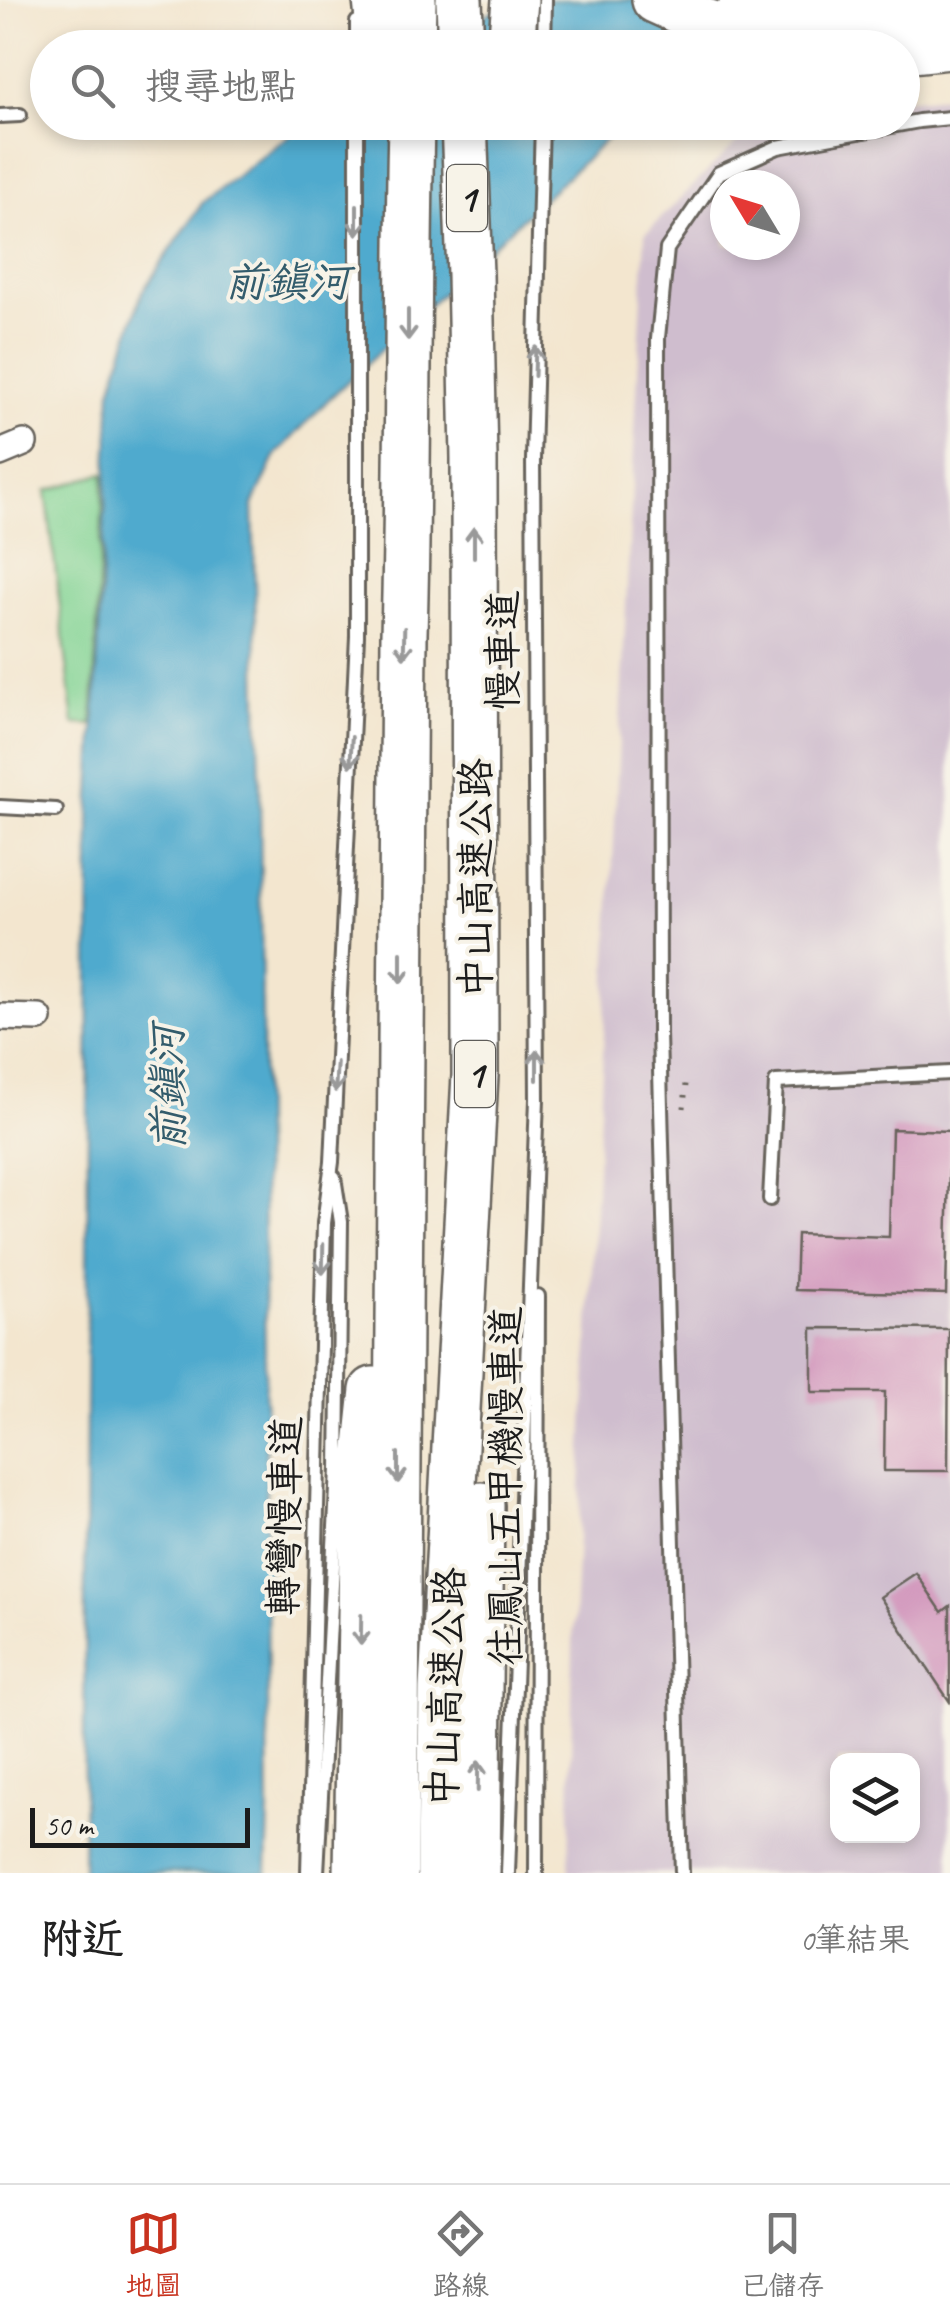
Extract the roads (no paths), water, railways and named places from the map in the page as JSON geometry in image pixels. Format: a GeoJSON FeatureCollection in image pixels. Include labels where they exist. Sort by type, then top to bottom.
{"type":"FeatureCollection","features":[{"type":"Feature","properties":{"kind":"highway"},"geometry":{"type":"LineString","coordinates":[[412,30],[413,0]]}},
{"type":"Feature","properties":{"kind":"highway"},"geometry":{"type":"LineString","coordinates":[[460,0],[461,30]]}},
{"type":"Feature","properties":{"kind":"highway"},"geometry":{"type":"LineString","coordinates":[[513,30],[516,0]]}},
{"type":"Feature","properties":{"kind":"highway"},"geometry":{"type":"LineString","coordinates":[[655,0],[731,30]]}},
{"type":"Feature","properties":{"kind":"highway"},"geometry":{"type":"LineString","coordinates":[[742,0],[858,18],[950,14]]}},
{"type":"Feature","properties":{"kind":"highway"},"geometry":{"type":"LineString","coordinates":[[920,48],[950,46]]}},
{"type":"Feature","properties":{"kind":"highway"},"geometry":{"type":"LineString","coordinates":[[392,140],[408,256]]}},
{"type":"Feature","properties":{"kind":"highway","name":"中山高速公路"},"geometry":{"type":"LineString","coordinates":[[394,1873],[410,140]]}},
{"type":"Feature","properties":{"kind":"highway","name":"中山高速公路"},"geometry":{"type":"LineString","coordinates":[[440,1873],[442,1688],[475,1074],[474,458],[465,140]]}},
{"type":"Feature","properties":{"kind":"highway"},"geometry":{"type":"LineString","coordinates":[[470,274],[495,140]]}},
{"type":"Feature","properties":{"kind":"highway"},"geometry":{"type":"LineString","coordinates":[[475,1074],[481,1487],[478,1873]]}},
{"type":"Feature","properties":{"kind":"highway"},"geometry":{"type":"LineString","coordinates":[[357,1873],[363,1485],[400,1115]]}},
{"type":"Feature","properties":{"kind":"street"},"geometry":{"type":"LineString","coordinates":[[0,1017],[39,1018]]}},
{"type":"Feature","properties":{"kind":"lane"},"geometry":{"type":"LineString","coordinates":[[356,0],[371,22]]}},
{"type":"Feature","properties":{"kind":"lane"},"geometry":{"type":"LineString","coordinates":[[544,30],[545,0]]}},
{"type":"Feature","properties":{"kind":"lane"},"geometry":{"type":"LineString","coordinates":[[0,116],[20,115]]}},
{"type":"Feature","properties":{"kind":"lane"},"geometry":{"type":"LineString","coordinates":[[920,121],[950,118]]}},
{"type":"Feature","properties":{"kind":"lane"},"geometry":{"type":"LineString","coordinates":[[317,1873],[338,1470],[341,1222],[332,1162],[357,636],[357,140]]}},
{"type":"Feature","properties":{"kind":"lane","name":"慢車道"},"geometry":{"type":"LineString","coordinates":[[508,1873],[537,1099],[533,459],[542,140]]}},
{"type":"Feature","properties":{"kind":"lane"},"geometry":{"type":"LineString","coordinates":[[682,1873],[659,1034],[658,338],[668,249],[719,173],[778,147],[816,140]]}},
{"type":"Feature","properties":{"kind":"lane"},"geometry":{"type":"LineString","coordinates":[[0,807],[56,810]]}},
{"type":"Feature","properties":{"kind":"lane"},"geometry":{"type":"LineString","coordinates":[[770,1199],[776,1082],[950,1074]]}},
{"type":"Feature","properties":{"kind":"lane","name":"往鳳山五甲機慢車道"},"geometry":{"type":"LineString","coordinates":[[536,1873],[537,1099]]}},
{"type":"Feature","properties":{"kind":"lane","name":"轉彎慢車道"},"geometry":{"type":"LineString","coordinates":[[308,1873],[324,1223],[332,1162]]}},
{"type":"Feature","properties":{"kind":"water"},"geometry":{"type":"Polygon","coordinates":[[[513,0],[763,0],[726,30],[459,30],[513,0]]]}},
{"type":"Feature","properties":{"kind":"water","name":"前鎮河"},"geometry":{"type":"Polygon","coordinates":[[[283,140],[606,140],[330,398],[276,455],[253,505],[260,779],[267,1873],[83,1873],[90,813],[111,390],[142,292],[203,202],[283,140]]]}}]}
